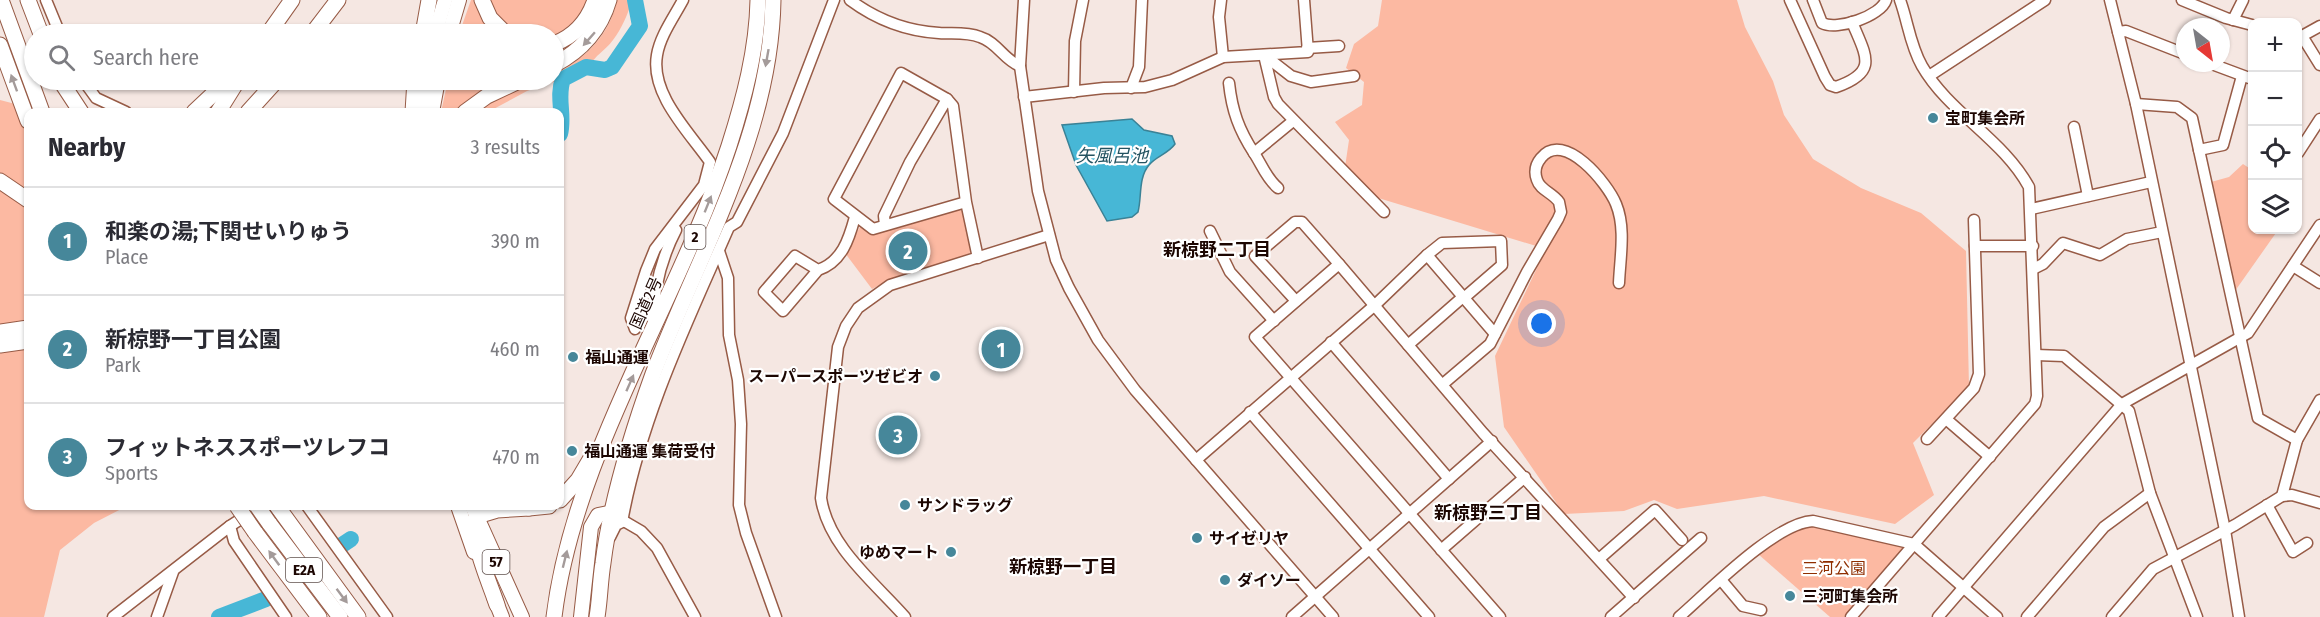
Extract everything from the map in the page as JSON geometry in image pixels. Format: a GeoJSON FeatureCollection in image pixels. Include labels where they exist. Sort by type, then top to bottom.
{"type":"FeatureCollection","features":[{"type":"Feature","properties":{"kind":"highway"},"geometry":{"type":"LineString","coordinates":[[1,0],[24,63]]}},
{"type":"Feature","properties":{"kind":"highway"},"geometry":{"type":"LineString","coordinates":[[28,0],[37,24]]}},
{"type":"Feature","properties":{"kind":"highway"},"geometry":{"type":"LineString","coordinates":[[275,24],[292,0]]}},
{"type":"Feature","properties":{"kind":"highway"},"geometry":{"type":"LineString","coordinates":[[425,24],[429,0]]}},
{"type":"Feature","properties":{"kind":"highway"},"geometry":{"type":"LineString","coordinates":[[482,0],[490,18],[496,24]]}},
{"type":"Feature","properties":{"kind":"highway"},"geometry":{"type":"LineString","coordinates":[[564,39],[576,32],[591,12],[595,0]]}},
{"type":"Feature","properties":{"kind":"highway"},"geometry":{"type":"LineString","coordinates":[[564,58],[586,42],[601,21],[609,0]]}},
{"type":"Feature","properties":{"kind":"highway","name":"国道2号"},"geometry":{"type":"LineString","coordinates":[[554,616],[567,551],[606,436],[697,231],[722,166],[746,84],[756,28],[756,0]]}},
{"type":"Feature","properties":{"kind":"highway","name":"2"},"geometry":{"type":"LineString","coordinates":[[597,617],[603,558],[618,517],[627,454],[645,396],[700,268],[746,145],[766,65],[772,0]]}},
{"type":"Feature","properties":{"kind":"highway"},"geometry":{"type":"LineString","coordinates":[[319,24],[333,4]]}},
{"type":"Feature","properties":{"kind":"highway"},"geometry":{"type":"LineString","coordinates":[[0,45],[24,110]]}},
{"type":"Feature","properties":{"kind":"highway"},"geometry":{"type":"LineString","coordinates":[[34,90],[41,108]]}},
{"type":"Feature","properties":{"kind":"highway"},"geometry":{"type":"LineString","coordinates":[[67,90],[78,108]]}},
{"type":"Feature","properties":{"kind":"highway"},"geometry":{"type":"LineString","coordinates":[[198,108],[217,90]]}},
{"type":"Feature","properties":{"kind":"highway"},"geometry":{"type":"LineString","coordinates":[[220,108],[232,90]]}},
{"type":"Feature","properties":{"kind":"highway"},"geometry":{"type":"LineString","coordinates":[[252,108],[269,90]]}},
{"type":"Feature","properties":{"kind":"highway"},"geometry":{"type":"LineString","coordinates":[[261,108],[272,90]]}},
{"type":"Feature","properties":{"kind":"highway"},"geometry":{"type":"LineString","coordinates":[[413,108],[414,90]]}},
{"type":"Feature","properties":{"kind":"highway"},"geometry":{"type":"LineString","coordinates":[[470,108],[500,90]]}},
{"type":"Feature","properties":{"kind":"highway"},"geometry":{"type":"LineString","coordinates":[[0,181],[24,197]]}},
{"type":"Feature","properties":{"kind":"highway"},"geometry":{"type":"LineString","coordinates":[[0,332],[24,329]]}},
{"type":"Feature","properties":{"kind":"highway"},"geometry":{"type":"LineString","coordinates":[[0,345],[24,342]]}},
{"type":"Feature","properties":{"kind":"highway"},"geometry":{"type":"LineString","coordinates":[[564,496],[578,480],[606,436]]}},
{"type":"Feature","properties":{"kind":"highway","name":"E2A"},"geometry":{"type":"LineString","coordinates":[[239,510],[319,617]]}},
{"type":"Feature","properties":{"kind":"highway","name":"E2A"},"geometry":{"type":"LineString","coordinates":[[262,510],[269,523],[339,617]]}},
{"type":"Feature","properties":{"kind":"highway"},"geometry":{"type":"LineString","coordinates":[[280,510],[358,617]]}},
{"type":"Feature","properties":{"kind":"highway"},"geometry":{"type":"LineString","coordinates":[[497,510],[475,511],[474,525],[475,538],[500,611]]}},
{"type":"Feature","properties":{"kind":"main road"},"geometry":{"type":"LineString","coordinates":[[438,24],[445,0]]}},
{"type":"Feature","properties":{"kind":"main road"},"geometry":{"type":"LineString","coordinates":[[452,24],[459,0]]}},
{"type":"Feature","properties":{"kind":"main road"},"geometry":{"type":"LineString","coordinates":[[420,108],[423,90]]}},
{"type":"Feature","properties":{"kind":"main road"},"geometry":{"type":"LineString","coordinates":[[433,108],[436,90]]}},
{"type":"Feature","properties":{"kind":"main road","name":"57"},"geometry":{"type":"LineString","coordinates":[[460,510],[500,611]]}},
{"type":"Feature","properties":{"kind":"main road","name":"57"},"geometry":{"type":"LineString","coordinates":[[475,511],[522,617]]}},
{"type":"Feature","properties":{"kind":"main road"},"geometry":{"type":"LineString","coordinates":[[581,617],[591,527],[598,515],[618,517]]}},
{"type":"Feature","properties":{"kind":"main road"},"geometry":{"type":"LineString","coordinates":[[590,617],[593,593],[603,558]]}},
{"type":"Feature","properties":{"kind":"street"},"geometry":{"type":"LineString","coordinates":[[46,0],[56,24]]}},
{"type":"Feature","properties":{"kind":"street"},"geometry":{"type":"LineString","coordinates":[[635,328],[631,318],[646,271],[656,249],[704,185],[710,162],[662,93],[656,66],[659,46],[683,0]]}},
{"type":"Feature","properties":{"kind":"street"},"geometry":{"type":"LineString","coordinates":[[694,617],[657,548],[640,531],[618,517],[654,400],[675,346],[729,227],[741,216],[783,133],[834,0]]}},
{"type":"Feature","properties":{"kind":"street"},"geometry":{"type":"LineString","coordinates":[[850,0],[880,20],[915,31],[981,37],[993,44],[1009,62],[1020,66]]}},
{"type":"Feature","properties":{"kind":"street"},"geometry":{"type":"LineString","coordinates":[[1024,0],[1020,66],[1038,191],[1049,236],[1069,288],[1098,340],[1135,390],[1333,617]]}},
{"type":"Feature","properties":{"kind":"street"},"geometry":{"type":"LineString","coordinates":[[1074,92],[1075,41],[1083,0]]}},
{"type":"Feature","properties":{"kind":"street"},"geometry":{"type":"LineString","coordinates":[[1131,88],[1139,67],[1142,0]]}},
{"type":"Feature","properties":{"kind":"street"},"geometry":{"type":"LineString","coordinates":[[1221,0],[1219,17],[1223,57]]}},
{"type":"Feature","properties":{"kind":"street"},"geometry":{"type":"LineString","coordinates":[[1024,97],[1157,85],[1223,57],[1308,52],[1304,0]]}},
{"type":"Feature","properties":{"kind":"street"},"geometry":{"type":"LineString","coordinates":[[1790,0],[1825,77],[1830,85],[1836,87],[1862,73],[1867,66],[1866,57],[1852,22]]}},
{"type":"Feature","properties":{"kind":"street"},"geometry":{"type":"LineString","coordinates":[[1813,0],[1825,25],[1852,22],[1877,12],[1886,0]]}},
{"type":"Feature","properties":{"kind":"street"},"geometry":{"type":"LineString","coordinates":[[1851,617],[2035,404],[2036,355],[2029,187],[2013,163],[1962,114],[1929,76],[1914,49],[1900,0]]}},
{"type":"Feature","properties":{"kind":"street"},"geometry":{"type":"LineString","coordinates":[[1929,76],[2045,0]]}},
{"type":"Feature","properties":{"kind":"street"},"geometry":{"type":"LineString","coordinates":[[2110,0],[2136,104],[2225,530],[2239,617]]}},
{"type":"Feature","properties":{"kind":"street"},"geometry":{"type":"LineString","coordinates":[[2182,0],[2233,21],[2248,24]]}},
{"type":"Feature","properties":{"kind":"street"},"geometry":{"type":"LineString","coordinates":[[2233,21],[2243,0]]}},
{"type":"Feature","properties":{"kind":"street"},"geometry":{"type":"LineString","coordinates":[[2302,35],[2320,26]]}},
{"type":"Feature","properties":{"kind":"street"},"geometry":{"type":"LineString","coordinates":[[2118,32],[2126,31],[2176,50]]}},
{"type":"Feature","properties":{"kind":"street"},"geometry":{"type":"LineString","coordinates":[[2302,39],[2320,64]]}},
{"type":"Feature","properties":{"kind":"street"},"geometry":{"type":"LineString","coordinates":[[1307,48],[1339,46]]}},
{"type":"Feature","properties":{"kind":"street"},"geometry":{"type":"LineString","coordinates":[[1264,55],[1291,76],[1311,82],[1354,76]]}},
{"type":"Feature","properties":{"kind":"street"},"geometry":{"type":"LineString","coordinates":[[1264,55],[1274,98],[1293,121],[1384,212]]}},
{"type":"Feature","properties":{"kind":"street"},"geometry":{"type":"LineString","coordinates":[[2199,150],[2223,145],[2247,77],[2230,71]]}},
{"type":"Feature","properties":{"kind":"street"},"geometry":{"type":"LineString","coordinates":[[966,202],[873,229],[834,200],[901,73],[947,99],[953,106],[966,202],[978,258]]}},
{"type":"Feature","properties":{"kind":"street"},"geometry":{"type":"LineString","coordinates":[[1229,83],[1236,121],[1268,178],[1278,188]]}},
{"type":"Feature","properties":{"kind":"street"},"geometry":{"type":"LineString","coordinates":[[90,90],[96,98],[117,108]]}},
{"type":"Feature","properties":{"kind":"street"},"geometry":{"type":"LineString","coordinates":[[885,225],[884,216],[897,189],[947,99]]}},
{"type":"Feature","properties":{"kind":"street"},"geometry":{"type":"LineString","coordinates":[[2136,104],[2177,107],[2187,112],[2192,118],[2258,418],[2297,440]]}},
{"type":"Feature","properties":{"kind":"street"},"geometry":{"type":"LineString","coordinates":[[2302,147],[2320,119]]}},
{"type":"Feature","properties":{"kind":"street"},"geometry":{"type":"LineString","coordinates":[[1254,153],[1293,121]]}},
{"type":"Feature","properties":{"kind":"street"},"geometry":{"type":"LineString","coordinates":[[2074,127],[2088,196]]}},
{"type":"Feature","properties":{"kind":"street"},"geometry":{"type":"LineString","coordinates":[[1443,384],[1490,344],[1561,212],[1557,199],[1539,186],[1536,176],[1537,163],[1551,151],[1569,153],[1591,167],[1612,196],[1619,214],[1619,283]]}},
{"type":"Feature","properties":{"kind":"street"},"geometry":{"type":"LineString","coordinates":[[2031,209],[2151,183]]}},
{"type":"Feature","properties":{"kind":"street"},"geometry":{"type":"LineString","coordinates":[[653,331],[653,304],[666,248],[684,213]]}},
{"type":"Feature","properties":{"kind":"street"},"geometry":{"type":"LineString","coordinates":[[818,270],[795,256],[764,292],[783,311],[818,270],[837,259],[850,236],[855,217]]}},
{"type":"Feature","properties":{"kind":"street"},"geometry":{"type":"LineString","coordinates":[[1927,439],[1974,388],[1979,374],[1974,220]]}},
{"type":"Feature","properties":{"kind":"street"},"geometry":{"type":"LineString","coordinates":[[1296,301],[1255,256],[1295,222],[1302,222],[1491,441],[1634,598]]}},
{"type":"Feature","properties":{"kind":"street"},"geometry":{"type":"LineString","coordinates":[[1938,617],[2121,404],[2248,333],[2320,225]]}},
{"type":"Feature","properties":{"kind":"street"},"geometry":{"type":"LineString","coordinates":[[1210,231],[1230,272],[1274,321]]}},
{"type":"Feature","properties":{"kind":"street"},"geometry":{"type":"LineString","coordinates":[[2033,269],[2043,264],[2063,243],[2100,255],[2127,239],[2162,232]]}},
{"type":"Feature","properties":{"kind":"street"},"geometry":{"type":"LineString","coordinates":[[905,617],[834,536],[825,517],[821,498],[838,347],[852,316],[876,293],[890,285],[1049,236]]}},
{"type":"Feature","properties":{"kind":"street"},"geometry":{"type":"LineString","coordinates":[[1196,460],[1375,305],[1442,243],[1501,241],[1502,265],[1408,345]]}},
{"type":"Feature","properties":{"kind":"street"},"geometry":{"type":"LineString","coordinates":[[1975,246],[2032,246]]}},
{"type":"Feature","properties":{"kind":"street"},"geometry":{"type":"LineString","coordinates":[[719,251],[728,278],[729,335],[738,380],[741,424],[739,505],[746,533],[776,617]]}},
{"type":"Feature","properties":{"kind":"street"},"geometry":{"type":"LineString","coordinates":[[1428,255],[1495,334]]}},
{"type":"Feature","properties":{"kind":"street"},"geometry":{"type":"LineString","coordinates":[[1339,264],[1255,337],[1500,617]]}},
{"type":"Feature","properties":{"kind":"street"},"geometry":{"type":"LineString","coordinates":[[2293,266],[2320,284]]}},
{"type":"Feature","properties":{"kind":"street"},"geometry":{"type":"LineString","coordinates":[[1330,342],[1449,479]]}},
{"type":"Feature","properties":{"kind":"street"},"geometry":{"type":"LineString","coordinates":[[2036,355],[2064,356],[2129,411],[2134,423],[2150,493],[2198,617]]}},
{"type":"Feature","properties":{"kind":"street"},"geometry":{"type":"LineString","coordinates":[[2282,496],[2297,440],[2320,400]]}},
{"type":"Feature","properties":{"kind":"street"},"geometry":{"type":"LineString","coordinates":[[1250,412],[1429,617]]}},
{"type":"Feature","properties":{"kind":"street"},"geometry":{"type":"LineString","coordinates":[[1946,419],[1989,457]]}},
{"type":"Feature","properties":{"kind":"street"},"geometry":{"type":"LineString","coordinates":[[1292,617],[1491,441]]}},
{"type":"Feature","properties":{"kind":"street"},"geometry":{"type":"LineString","coordinates":[[1441,550],[1525,477]]}},
{"type":"Feature","properties":{"kind":"street"},"geometry":{"type":"LineString","coordinates":[[2027,617],[2104,527],[2150,493]]}},
{"type":"Feature","properties":{"kind":"street"},"geometry":{"type":"LineString","coordinates":[[2112,617],[2153,569],[2282,496],[2292,495],[2320,503]]}},
{"type":"Feature","properties":{"kind":"street"},"geometry":{"type":"LineString","coordinates":[[2267,506],[2293,552],[2307,543]]}},
{"type":"Feature","properties":{"kind":"street"},"geometry":{"type":"LineString","coordinates":[[112,617],[254,510]]}},
{"type":"Feature","properties":{"kind":"street"},"geometry":{"type":"LineString","coordinates":[[310,510],[387,617]]}},
{"type":"Feature","properties":{"kind":"street"},"geometry":{"type":"LineString","coordinates":[[1599,559],[1655,510],[1682,540]]}},
{"type":"Feature","properties":{"kind":"street"},"geometry":{"type":"LineString","coordinates":[[1679,617],[1750,554],[1801,522],[1831,524],[1914,544],[1997,617]]}},
{"type":"Feature","properties":{"kind":"street"},"geometry":{"type":"LineString","coordinates":[[230,526],[234,541],[286,617]]}},
{"type":"Feature","properties":{"kind":"street"},"geometry":{"type":"LineString","coordinates":[[1611,617],[1701,538]]}},
{"type":"Feature","properties":{"kind":"street"},"geometry":{"type":"LineString","coordinates":[[157,617],[173,572]]}},
{"type":"Feature","properties":{"kind":"street"},"geometry":{"type":"LineString","coordinates":[[1722,580],[1743,606],[1761,610]]}},
{"type":"Feature","properties":{"kind":"green space"},"geometry":{"type":"Polygon","coordinates":[[[471,0],[478,0],[490,24],[463,24],[471,0]]]}},
{"type":"Feature","properties":{"kind":"green space"},"geometry":{"type":"Polygon","coordinates":[[[491,0],[589,0],[578,19],[564,30],[564,24],[504,24],[495,12],[491,0]]]}},
{"type":"Feature","properties":{"kind":"green space"},"geometry":{"type":"Polygon","coordinates":[[[617,0],[632,0],[619,31],[593,61],[589,69],[564,81],[564,69],[585,54],[602,36],[617,0]]]}},
{"type":"Feature","properties":{"kind":"green space"},"geometry":{"type":"Polygon","coordinates":[[[1382,0],[1737,0],[1745,27],[1773,81],[1784,115],[1813,159],[1861,188],[1921,213],[1966,251],[1969,387],[1913,443],[1934,495],[1895,524],[1764,496],[1677,509],[1654,500],[1624,511],[1564,514],[1504,427],[1495,356],[1546,249],[1375,197],[1345,167],[1349,140],[1335,122],[1362,105],[1364,82],[1346,68],[1354,44],[1378,26],[1382,0]]]}},
{"type":"Feature","properties":{"kind":"green space"},"geometry":{"type":"Polygon","coordinates":[[[446,90],[493,90],[465,108],[442,108],[446,90]]]}},
{"type":"Feature","properties":{"kind":"green space"},"geometry":{"type":"Polygon","coordinates":[[[514,90],[530,90],[495,108],[481,108],[514,90]]]}},
{"type":"Feature","properties":{"kind":"green space"},"geometry":{"type":"Polygon","coordinates":[[[0,100],[31,108],[24,108],[24,510],[119,510],[94,523],[60,550],[44,617],[0,617],[0,100]]]}},
{"type":"Feature","properties":{"kind":"green space"},"geometry":{"type":"Polygon","coordinates":[[[2243,164],[2248,167],[2248,234],[2275,234],[2235,291],[2211,182],[2229,177],[2243,164]]]}},
{"type":"Feature","properties":{"kind":"green space"},"geometry":{"type":"Polygon","coordinates":[[[958,209],[964,212],[973,249],[967,256],[887,281],[872,289],[845,253],[860,227],[875,233],[958,209]]]}},
{"type":"Feature","properties":{"kind":"green space","name":"三河公園"},"geometry":{"type":"Polygon","coordinates":[[[1814,524],[1905,546],[1844,617],[1830,617],[1758,554],[1801,528],[1814,524]]]}},
{"type":"Feature","properties":{"kind":"water","name":"矢風呂池"},"geometry":{"type":"Polygon","coordinates":[[[1132,119],[1144,130],[1172,136],[1175,144],[1152,162],[1146,170],[1143,176],[1138,212],[1132,217],[1107,221],[1076,165],[1062,125],[1132,119]]]}},
{"type":"Feature","properties":{"kind":"waterway"},"geometry":{"type":"LineString","coordinates":[[564,78],[586,67],[605,70],[612,67],[640,26],[635,0]]}},
{"type":"Feature","properties":{"kind":"waterway"},"geometry":{"type":"LineString","coordinates":[[560,90],[561,108]]}},
{"type":"Feature","properties":{"kind":"waterway"},"geometry":{"type":"LineString","coordinates":[[342,545],[351,539]]}},
{"type":"Feature","properties":{"kind":"waterway"},"geometry":{"type":"LineString","coordinates":[[219,617],[266,599]]}},
{"type":"Feature","properties":{"kind":"place","name":"宝町集会所"},"geometry":{"type":"Point","coordinates":[1933,118]}},
{"type":"Feature","properties":{"kind":"place","name":"新椋野一丁目公園"},"geometry":{"type":"Point","coordinates":[908,251]}},
{"type":"Feature","properties":{"kind":"place","name":"和楽の湯;下関せいりゅう"},"geometry":{"type":"Point","coordinates":[1001,349]}},
{"type":"Feature","properties":{"kind":"place","name":"福山通運"},"geometry":{"type":"Point","coordinates":[573,357]}},
{"type":"Feature","properties":{"kind":"place","name":"スーパースポーツゼビオ"},"geometry":{"type":"Point","coordinates":[935,376]}},
{"type":"Feature","properties":{"kind":"place","name":"フィットネススポーツレフコ"},"geometry":{"type":"Point","coordinates":[898,435]}},
{"type":"Feature","properties":{"kind":"place","name":"福山通運 集荷受付"},"geometry":{"type":"Point","coordinates":[572,451]}},
{"type":"Feature","properties":{"kind":"place","name":"サンドラッグ"},"geometry":{"type":"Point","coordinates":[905,505]}},
{"type":"Feature","properties":{"kind":"place","name":"サイゼリヤ"},"geometry":{"type":"Point","coordinates":[1197,538]}},
{"type":"Feature","properties":{"kind":"place","name":"ゆめマート"},"geometry":{"type":"Point","coordinates":[951,552]}},
{"type":"Feature","properties":{"kind":"place","name":"ダイソー"},"geometry":{"type":"Point","coordinates":[1225,580]}},
{"type":"Feature","properties":{"kind":"place","name":"三河町集会所"},"geometry":{"type":"Point","coordinates":[1790,596]}},
{"type":"Feature","properties":{"kind":"district","name":"新椋野二丁目"},"geometry":{"type":"Point","coordinates":[1217,250]}},
{"type":"Feature","properties":{"kind":"district","name":"新椋野三丁目"},"geometry":{"type":"Point","coordinates":[1488,513]}},
{"type":"Feature","properties":{"kind":"district","name":"新椋野一丁目"},"geometry":{"type":"Point","coordinates":[1063,567]}}]}
